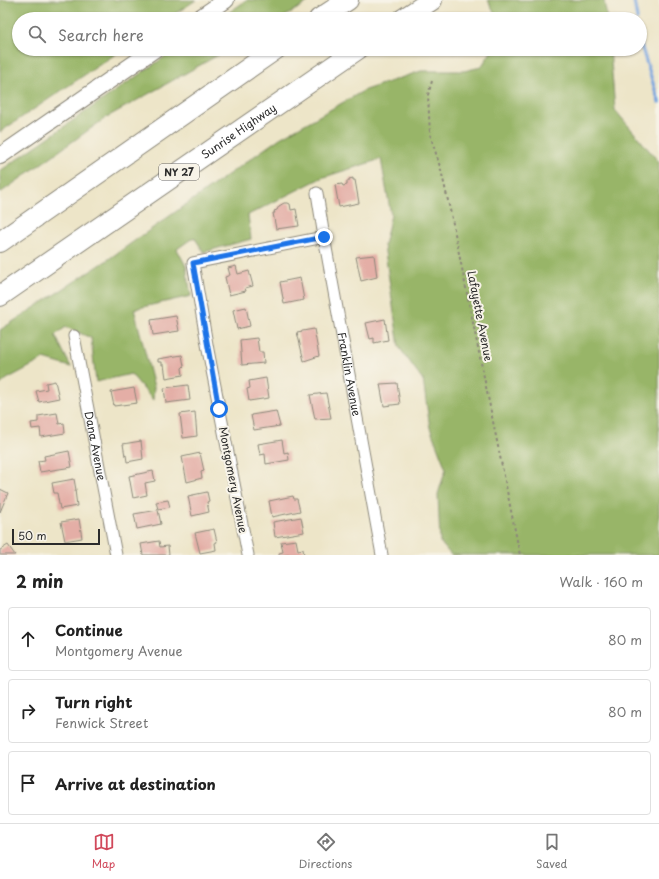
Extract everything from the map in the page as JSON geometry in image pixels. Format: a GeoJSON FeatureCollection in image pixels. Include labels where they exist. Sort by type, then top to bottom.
{"type":"FeatureCollection","features":[{"type":"Feature","properties":{"kind":"highway"},"geometry":{"type":"LineString","coordinates":[[330,12],[348,0]]}},
{"type":"Feature","properties":{"kind":"highway"},"geometry":{"type":"LineString","coordinates":[[414,12],[432,0]]}},
{"type":"Feature","properties":{"kind":"highway"},"geometry":{"type":"LineString","coordinates":[[0,242],[266,56]]}},
{"type":"Feature","properties":{"kind":"highway","name":"Sunrise Highway"},"geometry":{"type":"LineString","coordinates":[[0,296],[348,56]]}},
{"type":"Feature","properties":{"kind":"street"},"geometry":{"type":"LineString","coordinates":[[208,12],[226,0]]}},
{"type":"Feature","properties":{"kind":"street"},"geometry":{"type":"LineString","coordinates":[[0,156],[145,56]]}},
{"type":"Feature","properties":{"kind":"street","name":"Franklin Avenue"},"geometry":{"type":"LineString","coordinates":[[317,193],[382,555]]}},
{"type":"Feature","properties":{"kind":"street","name":"Montgomery Avenue"},"geometry":{"type":"LineString","coordinates":[[248,555],[208,350],[193,263],[324,237]]}},
{"type":"Feature","properties":{"kind":"street","name":"Dana Avenue"},"geometry":{"type":"LineString","coordinates":[[74,336],[116,555]]}},
{"type":"Feature","properties":{"kind":"path","name":"Lafayette Avenue"},"geometry":{"type":"LineString","coordinates":[[432,81],[428,95],[430,134],[452,214],[520,555]]}},
{"type":"Feature","properties":{"kind":"green space"},"geometry":{"type":"Polygon","coordinates":[[[0,0],[196,0],[178,12],[12,12],[12,56],[113,56],[0,132],[0,0]]]}},
{"type":"Feature","properties":{"kind":"green space"},"geometry":{"type":"Polygon","coordinates":[[[247,0],[311,0],[292,12],[229,12],[247,0]]]}},
{"type":"Feature","properties":{"kind":"green space"},"geometry":{"type":"Polygon","coordinates":[[[488,0],[604,0],[606,12],[494,12],[488,0]]]}},
{"type":"Feature","properties":{"kind":"green space"},"geometry":{"type":"Polygon","coordinates":[[[166,56],[216,56],[107,117],[0,193],[0,171],[166,56]]]}},
{"type":"Feature","properties":{"kind":"green space"},"geometry":{"type":"Polygon","coordinates":[[[488,56],[611,56],[615,110],[659,162],[659,555],[451,555],[440,542],[438,494],[446,469],[430,428],[423,380],[399,347],[384,245],[391,215],[381,159],[321,178],[248,215],[251,239],[204,252],[194,237],[177,249],[186,266],[191,296],[134,309],[154,387],[153,400],[131,374],[96,382],[91,338],[66,327],[55,335],[71,367],[44,359],[7,379],[0,385],[0,330],[106,261],[280,138],[365,90],[421,71],[464,71],[481,67],[488,56]]]}},
{"type":"Feature","properties":{"kind":"building"},"geometry":{"type":"Polygon","coordinates":[[[353,178],[353,180],[355,180],[359,203],[339,207],[335,185],[347,185],[347,181],[353,178]]]}},
{"type":"Feature","properties":{"kind":"building"},"geometry":{"type":"Polygon","coordinates":[[[284,203],[290,204],[291,210],[296,209],[299,226],[276,229],[273,213],[275,213],[274,211],[284,203]]]}},
{"type":"Feature","properties":{"kind":"building"},"geometry":{"type":"Polygon","coordinates":[[[374,255],[377,277],[361,281],[356,257],[374,255]]]}},
{"type":"Feature","properties":{"kind":"building"},"geometry":{"type":"Polygon","coordinates":[[[236,266],[238,274],[249,271],[253,286],[245,288],[246,291],[229,295],[225,277],[230,275],[228,268],[236,266]]]}},
{"type":"Feature","properties":{"kind":"building"},"geometry":{"type":"Polygon","coordinates":[[[300,278],[304,300],[284,304],[280,282],[300,278]]]}},
{"type":"Feature","properties":{"kind":"building"},"geometry":{"type":"Polygon","coordinates":[[[246,307],[250,326],[237,329],[233,310],[246,307]]]}},
{"type":"Feature","properties":{"kind":"building"},"geometry":{"type":"Polygon","coordinates":[[[176,316],[179,331],[153,335],[151,320],[176,316]]]}},
{"type":"Feature","properties":{"kind":"building"},"geometry":{"type":"Polygon","coordinates":[[[385,319],[388,340],[374,343],[374,338],[370,339],[366,323],[385,319]]]}},
{"type":"Feature","properties":{"kind":"building"},"geometry":{"type":"Polygon","coordinates":[[[314,329],[319,356],[304,361],[297,332],[314,329]]]}},
{"type":"Feature","properties":{"kind":"building"},"geometry":{"type":"Polygon","coordinates":[[[257,338],[259,352],[263,352],[264,363],[242,365],[240,340],[257,338]]]}},
{"type":"Feature","properties":{"kind":"building"},"geometry":{"type":"Polygon","coordinates":[[[182,355],[184,366],[182,368],[183,375],[166,378],[164,365],[162,365],[162,362],[158,362],[158,359],[182,355]]]}},
{"type":"Feature","properties":{"kind":"building"},"geometry":{"type":"Polygon","coordinates":[[[266,378],[269,398],[249,401],[247,389],[250,388],[249,381],[266,378]]]}},
{"type":"Feature","properties":{"kind":"building"},"geometry":{"type":"Polygon","coordinates":[[[55,381],[59,398],[39,402],[36,391],[47,389],[46,383],[55,381]]]}},
{"type":"Feature","properties":{"kind":"building"},"geometry":{"type":"Polygon","coordinates":[[[397,383],[400,404],[384,406],[380,384],[397,383]]]}},
{"type":"Feature","properties":{"kind":"building"},"geometry":{"type":"Polygon","coordinates":[[[188,385],[190,400],[166,403],[164,388],[188,385]]]}},
{"type":"Feature","properties":{"kind":"building"},"geometry":{"type":"Polygon","coordinates":[[[134,388],[137,403],[114,406],[111,392],[134,388]]]}},
{"type":"Feature","properties":{"kind":"building"},"geometry":{"type":"Polygon","coordinates":[[[326,393],[331,418],[315,419],[310,395],[326,393]]]}},
{"type":"Feature","properties":{"kind":"building"},"geometry":{"type":"Polygon","coordinates":[[[276,411],[280,426],[254,430],[251,415],[276,411]]]}},
{"type":"Feature","properties":{"kind":"building"},"geometry":{"type":"Polygon","coordinates":[[[195,412],[197,436],[183,438],[180,414],[195,412]]]}},
{"type":"Feature","properties":{"kind":"building"},"geometry":{"type":"Polygon","coordinates":[[[57,413],[59,424],[64,423],[65,433],[41,437],[40,428],[32,429],[31,423],[38,422],[38,416],[57,413]]]}},
{"type":"Feature","properties":{"kind":"building"},"geometry":{"type":"Polygon","coordinates":[[[282,440],[284,453],[288,452],[289,460],[266,464],[265,454],[260,455],[258,444],[282,440]]]}},
{"type":"Feature","properties":{"kind":"building"},"geometry":{"type":"Polygon","coordinates":[[[141,441],[143,459],[127,462],[123,444],[141,441]]]}},
{"type":"Feature","properties":{"kind":"building"},"geometry":{"type":"Polygon","coordinates":[[[69,451],[72,467],[40,472],[38,461],[45,460],[44,456],[69,451]]]}},
{"type":"Feature","properties":{"kind":"building"},"geometry":{"type":"Polygon","coordinates":[[[200,453],[204,471],[201,472],[202,478],[187,482],[182,457],[200,453]]]}},
{"type":"Feature","properties":{"kind":"building"},"geometry":{"type":"Polygon","coordinates":[[[153,471],[155,481],[145,483],[147,495],[133,498],[129,476],[153,471]]]}},
{"type":"Feature","properties":{"kind":"building"},"geometry":{"type":"Polygon","coordinates":[[[74,479],[77,506],[60,509],[57,493],[54,493],[52,483],[74,479]]]}},
{"type":"Feature","properties":{"kind":"building"},"geometry":{"type":"Polygon","coordinates":[[[0,489],[8,493],[0,512],[0,489]]]}},
{"type":"Feature","properties":{"kind":"building"},"geometry":{"type":"Polygon","coordinates":[[[207,492],[209,512],[192,516],[188,496],[207,492]]]}},
{"type":"Feature","properties":{"kind":"building"},"geometry":{"type":"Polygon","coordinates":[[[293,496],[294,499],[297,499],[300,511],[272,517],[269,501],[293,496]]]}},
{"type":"Feature","properties":{"kind":"building"},"geometry":{"type":"Polygon","coordinates":[[[168,500],[170,507],[158,509],[156,502],[168,500]]]}},
{"type":"Feature","properties":{"kind":"building"},"geometry":{"type":"Polygon","coordinates":[[[158,510],[161,524],[137,529],[134,514],[158,510]]]}},
{"type":"Feature","properties":{"kind":"building"},"geometry":{"type":"Polygon","coordinates":[[[301,517],[304,532],[275,537],[273,522],[301,517]]]}},
{"type":"Feature","properties":{"kind":"building"},"geometry":{"type":"Polygon","coordinates":[[[79,519],[82,538],[65,541],[61,522],[79,519]]]}},
{"type":"Feature","properties":{"kind":"building"},"geometry":{"type":"Polygon","coordinates":[[[214,529],[217,542],[215,543],[216,550],[200,553],[195,533],[214,529]]]}},
{"type":"Feature","properties":{"kind":"building"},"geometry":{"type":"Polygon","coordinates":[[[296,540],[298,550],[303,549],[304,555],[279,555],[279,553],[283,552],[281,542],[296,540]]]}},
{"type":"Feature","properties":{"kind":"building"},"geometry":{"type":"Polygon","coordinates":[[[159,541],[160,547],[168,546],[169,555],[143,555],[141,544],[159,541]]]}},
{"type":"Feature","properties":{"kind":"building"},"geometry":{"type":"Polygon","coordinates":[[[8,545],[15,555],[0,555],[0,550],[8,545]]]}},
{"type":"Feature","properties":{"kind":"waterway"},"geometry":{"type":"LineString","coordinates":[[634,0],[636,12]]}},
{"type":"Feature","properties":{"kind":"waterway"},"geometry":{"type":"LineString","coordinates":[[644,56],[659,102]]}},
{"type":"Feature","properties":{"kind":"route"},"geometry":{"type":"LineString","coordinates":[[219,409],[193,263],[324,237]]}}]}
